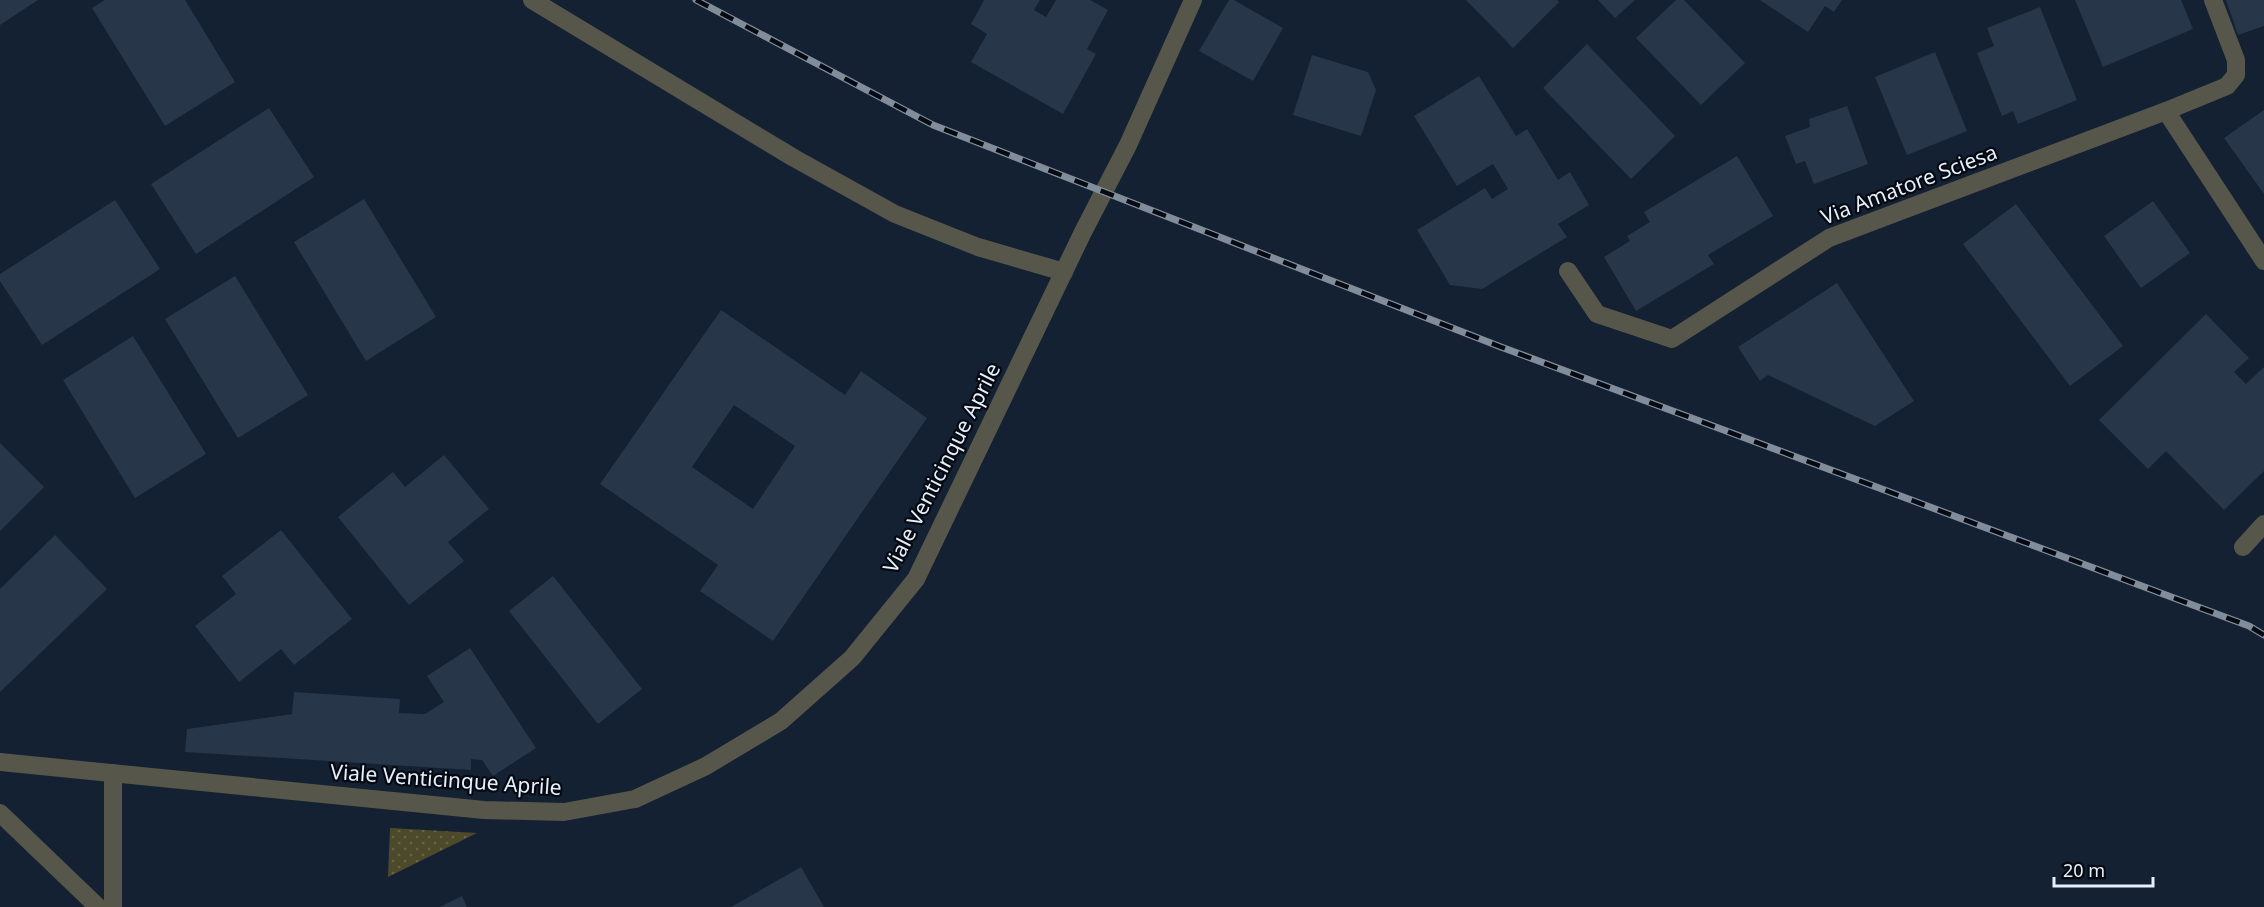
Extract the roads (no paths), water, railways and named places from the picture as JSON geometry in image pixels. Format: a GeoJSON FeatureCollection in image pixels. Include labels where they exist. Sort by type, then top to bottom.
{"type":"FeatureCollection","features":[{"type":"Feature","properties":{"kind":"street"},"geometry":{"type":"LineString","coordinates":[[532,0],[794,158],[895,214],[978,247],[1064,272]]}},
{"type":"Feature","properties":{"kind":"street","name":"Viale Venticinque Aprile"},"geometry":{"type":"LineString","coordinates":[[0,762],[484,810],[564,812],[635,798],[706,766],[781,721],[852,658],[916,579],[1083,232],[1128,145],[1192,0]]}},
{"type":"Feature","properties":{"kind":"street","name":"Via Amatore Sciesa"},"geometry":{"type":"LineString","coordinates":[[1569,271],[1597,314],[1672,339],[1829,238],[2227,86],[2236,75],[2236,60],[2213,0]]}},
{"type":"Feature","properties":{"kind":"street"},"geometry":{"type":"LineString","coordinates":[[2166,111],[2264,261]]}},
{"type":"Feature","properties":{"kind":"street"},"geometry":{"type":"LineString","coordinates":[[2243,547],[2264,524]]}},
{"type":"Feature","properties":{"kind":"street"},"geometry":{"type":"LineString","coordinates":[[113,773],[113,907]]}},
{"type":"Feature","properties":{"kind":"street"},"geometry":{"type":"LineString","coordinates":[[0,813],[98,907]]}},
{"type":"Feature","properties":{"kind":"railway"},"geometry":{"type":"LineString","coordinates":[[696,0],[933,125],[1501,347],[2249,626],[2264,635]]}}]}
